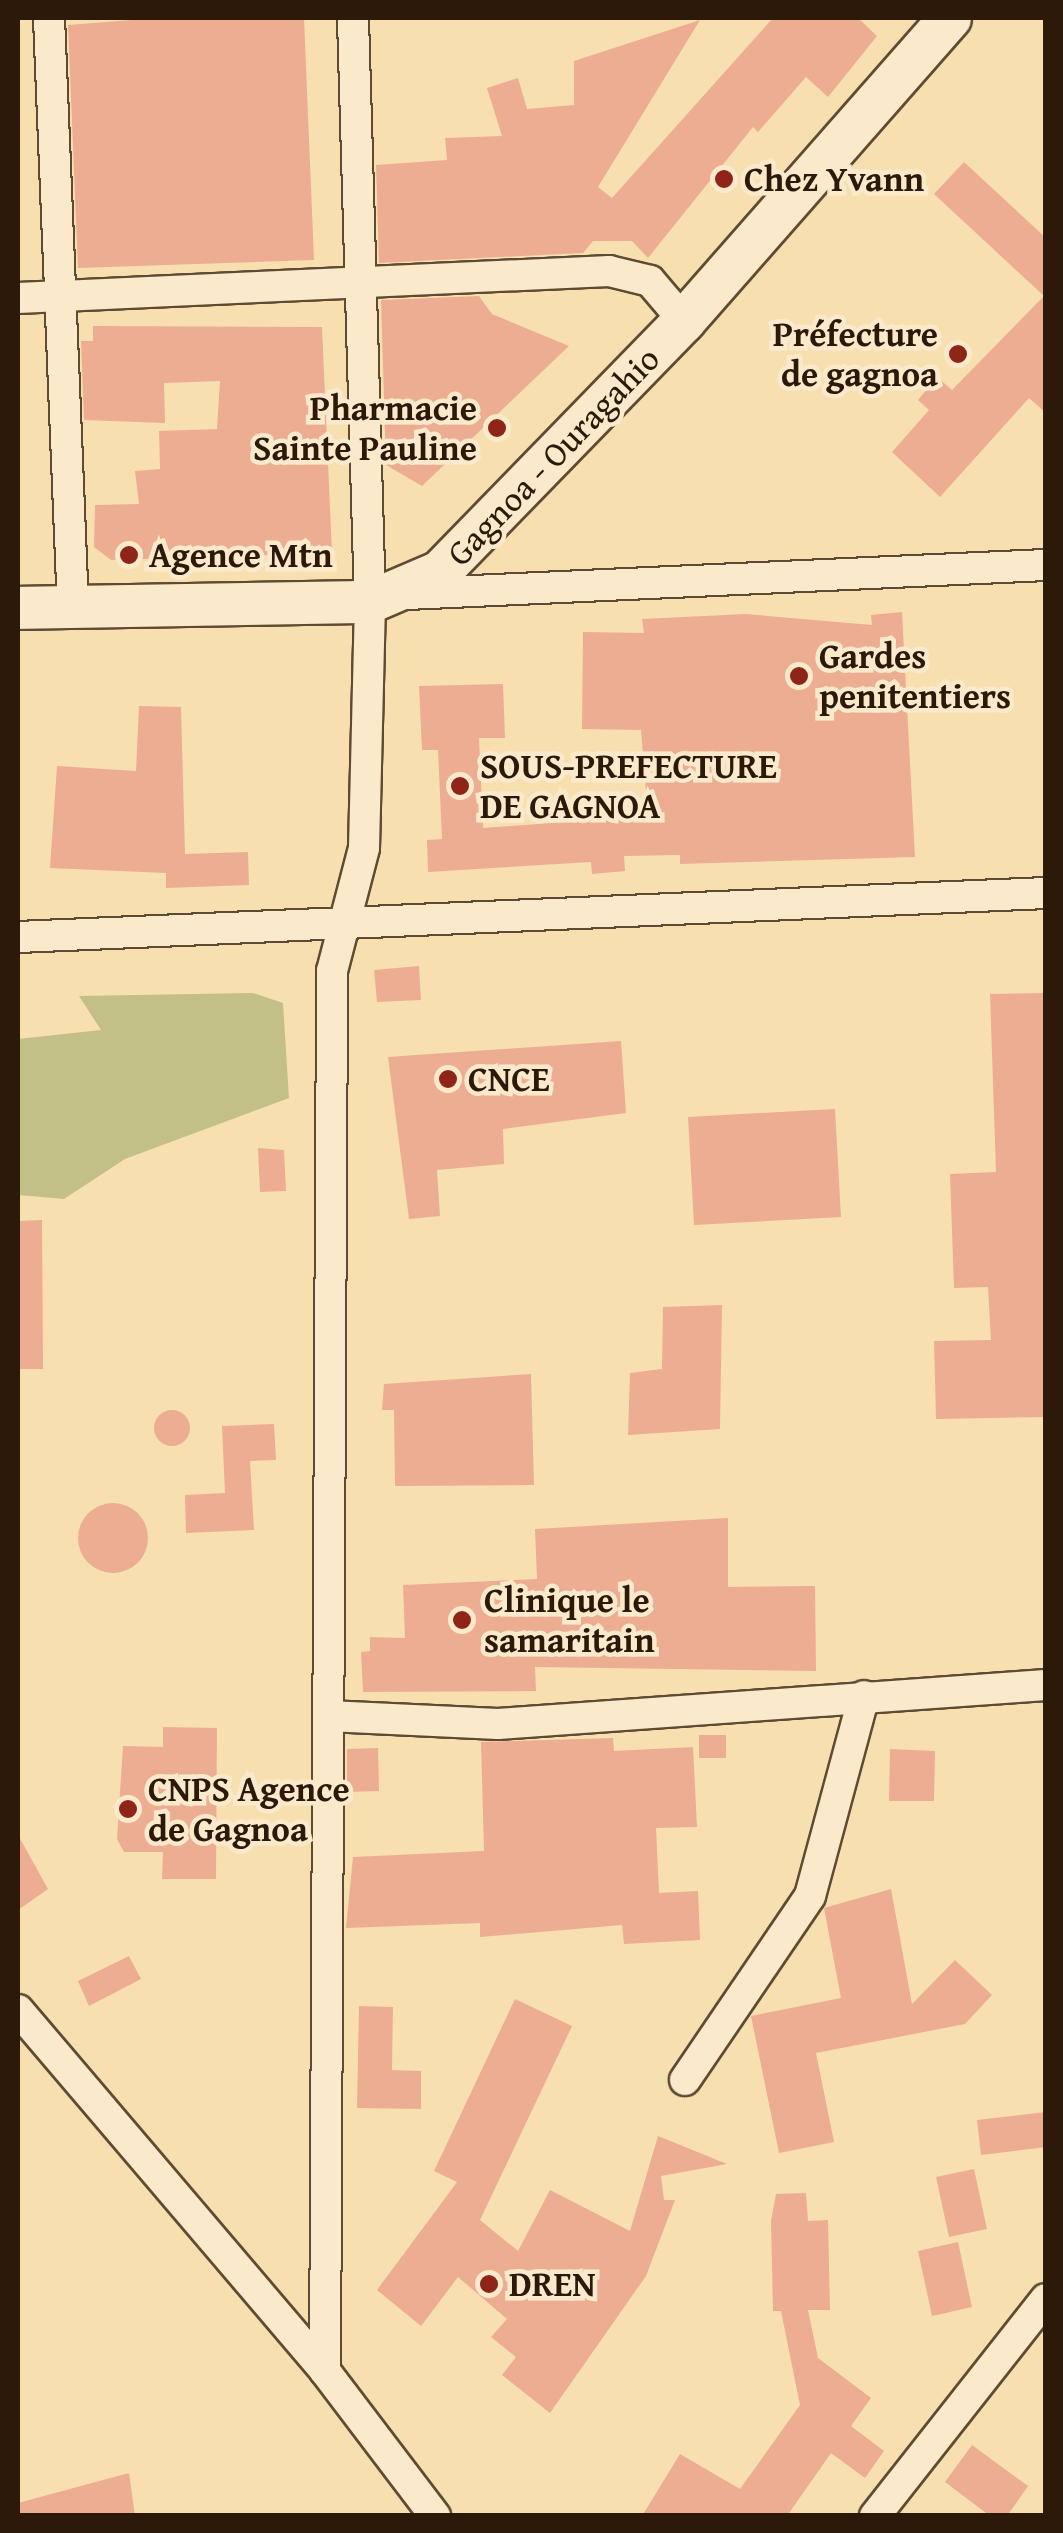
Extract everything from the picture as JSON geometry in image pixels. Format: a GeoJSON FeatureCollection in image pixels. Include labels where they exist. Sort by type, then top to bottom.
{"type":"FeatureCollection","features":[{"type":"Feature","properties":{"kind":"main road","name":"Gagnoa - Ouragahio"},"geometry":{"type":"LineString","coordinates":[[387,598],[467,546],[684,321],[950,18]]}},
{"type":"Feature","properties":{"kind":"main road"},"geometry":{"type":"LineString","coordinates":[[18,608],[387,598]]}},
{"type":"Feature","properties":{"kind":"street"},"geometry":{"type":"LineString","coordinates":[[49,18],[73,608]]}},
{"type":"Feature","properties":{"kind":"street"},"geometry":{"type":"LineString","coordinates":[[325,2371],[328,1716],[339,926],[364,848],[387,598],[360,283],[353,18]]}},
{"type":"Feature","properties":{"kind":"street"},"geometry":{"type":"LineString","coordinates":[[18,298],[609,272],[650,280],[684,321]]}},
{"type":"Feature","properties":{"kind":"street"},"geometry":{"type":"LineString","coordinates":[[387,598],[1046,565]]}},
{"type":"Feature","properties":{"kind":"street"},"geometry":{"type":"LineString","coordinates":[[18,937],[1046,893]]}},
{"type":"Feature","properties":{"kind":"street"},"geometry":{"type":"LineString","coordinates":[[328,1716],[498,1724],[1046,1685]]}},
{"type":"Feature","properties":{"kind":"street"},"geometry":{"type":"LineString","coordinates":[[685,2080],[810,1896],[864,1696]]}},
{"type":"Feature","properties":{"kind":"street"},"geometry":{"type":"LineString","coordinates":[[18,2010],[325,2371],[436,2516]]}},
{"type":"Feature","properties":{"kind":"street"},"geometry":{"type":"LineString","coordinates":[[875,2516],[1046,2299]]}},
{"type":"Feature","properties":{"kind":"shaded area"},"geometry":{"type":"Polygon","coordinates":[[[253,993],[283,1003],[289,1098],[125,1159],[64,1199],[18,1195],[18,1039],[101,1030],[79,996],[253,993]]]}},
{"type":"Feature","properties":{"kind":"building"},"geometry":{"type":"Polygon","coordinates":[[[157,18],[304,18],[314,260],[78,268],[68,25],[157,18]]]}},
{"type":"Feature","properties":{"kind":"building"},"geometry":{"type":"Polygon","coordinates":[[[773,18],[858,18],[877,36],[828,97],[806,77],[758,132],[753,127],[648,258],[632,241],[593,241],[583,253],[379,263],[376,165],[447,160],[445,138],[502,136],[487,88],[518,78],[527,109],[574,105],[574,61],[700,20],[598,187],[612,198],[773,18]]]}},
{"type":"Feature","properties":{"kind":"building"},"geometry":{"type":"Polygon","coordinates":[[[964,162],[1046,238],[1046,413],[1029,398],[940,497],[892,452],[929,410],[918,400],[937,377],[952,390],[1044,296],[934,194],[964,162]]]}},
{"type":"Feature","properties":{"kind":"building"},"geometry":{"type":"Polygon","coordinates":[[[479,296],[492,314],[569,346],[422,486],[386,465],[381,300],[479,296]]]}},
{"type":"Feature","properties":{"kind":"building"},"geometry":{"type":"Polygon","coordinates":[[[93,326],[322,327],[332,553],[111,560],[94,547],[95,505],[139,504],[135,471],[160,469],[159,431],[217,429],[220,381],[164,383],[165,423],[84,420],[81,341],[93,341],[93,326]]]}},
{"type":"Feature","properties":{"kind":"building"},"geometry":{"type":"Polygon","coordinates":[[[902,612],[915,857],[680,864],[680,855],[624,856],[625,871],[592,874],[591,862],[428,872],[427,840],[442,839],[438,750],[422,750],[419,686],[503,684],[505,738],[479,738],[483,828],[648,816],[641,730],[582,729],[583,632],[644,633],[642,619],[746,614],[872,625],[871,615],[902,612]]]}},
{"type":"Feature","properties":{"kind":"building"},"geometry":{"type":"Polygon","coordinates":[[[139,706],[181,707],[185,854],[248,852],[249,885],[166,888],[166,873],[50,868],[57,766],[136,771],[139,706]]]}},
{"type":"Feature","properties":{"kind":"building"},"geometry":{"type":"Polygon","coordinates":[[[419,966],[421,1000],[377,1002],[374,970],[419,966]]]}},
{"type":"Feature","properties":{"kind":"building"},"geometry":{"type":"Polygon","coordinates":[[[1046,993],[1046,1417],[936,1419],[934,1341],[991,1340],[988,1287],[954,1288],[950,1174],[996,1172],[990,994],[1046,993]]]}},
{"type":"Feature","properties":{"kind":"building"},"geometry":{"type":"Polygon","coordinates":[[[621,1041],[626,1113],[503,1129],[504,1164],[437,1170],[440,1216],[409,1219],[388,1057],[621,1041]]]}},
{"type":"Feature","properties":{"kind":"building"},"geometry":{"type":"Polygon","coordinates":[[[835,1109],[841,1217],[694,1225],[688,1117],[835,1109]]]}},
{"type":"Feature","properties":{"kind":"building"},"geometry":{"type":"Polygon","coordinates":[[[258,1148],[284,1150],[286,1191],[260,1192],[258,1148]]]}},
{"type":"Feature","properties":{"kind":"building"},"geometry":{"type":"Polygon","coordinates":[[[42,1220],[43,1369],[18,1369],[18,1221],[42,1220]]]}},
{"type":"Feature","properties":{"kind":"building"},"geometry":{"type":"Polygon","coordinates":[[[722,1305],[720,1429],[628,1435],[630,1373],[662,1369],[663,1307],[722,1305]]]}},
{"type":"Feature","properties":{"kind":"building"},"geometry":{"type":"Polygon","coordinates":[[[531,1374],[534,1485],[395,1486],[394,1410],[382,1410],[384,1384],[531,1374]]]}},
{"type":"Feature","properties":{"kind":"building"},"geometry":{"type":"Polygon","coordinates":[[[172,1410],[184,1416],[190,1428],[184,1440],[172,1446],[160,1440],[154,1428],[160,1416],[172,1410]]]}},
{"type":"Feature","properties":{"kind":"building"},"geometry":{"type":"Polygon","coordinates":[[[274,1424],[276,1460],[250,1461],[254,1530],[186,1533],[185,1495],[225,1493],[222,1426],[274,1424]]]}},
{"type":"Feature","properties":{"kind":"building"},"geometry":{"type":"Polygon","coordinates":[[[113,1503],[138,1513],[148,1538],[138,1563],[113,1573],[88,1563],[78,1538],[88,1513],[113,1503]]]}},
{"type":"Feature","properties":{"kind":"building"},"geometry":{"type":"Polygon","coordinates":[[[728,1518],[728,1587],[815,1586],[816,1671],[535,1667],[536,1691],[363,1692],[361,1652],[370,1651],[370,1637],[405,1638],[403,1585],[537,1579],[535,1529],[728,1518]]]}},
{"type":"Feature","properties":{"kind":"building"},"geometry":{"type":"Polygon","coordinates":[[[163,1727],[217,1728],[216,1879],[162,1879],[163,1852],[124,1852],[117,1839],[123,1746],[163,1747],[163,1727]]]}},
{"type":"Feature","properties":{"kind":"building"},"geometry":{"type":"Polygon","coordinates":[[[699,1735],[726,1735],[726,1758],[699,1758],[699,1735]]]}},
{"type":"Feature","properties":{"kind":"building"},"geometry":{"type":"Polygon","coordinates":[[[613,1738],[614,1751],[693,1747],[697,1827],[656,1828],[659,1893],[698,1891],[700,1940],[624,1944],[622,1925],[480,1937],[480,1923],[346,1928],[353,1857],[484,1851],[481,1742],[613,1738]]]}},
{"type":"Feature","properties":{"kind":"building"},"geometry":{"type":"Polygon","coordinates":[[[378,1748],[379,1791],[347,1792],[347,1749],[378,1748]]]}},
{"type":"Feature","properties":{"kind":"building"},"geometry":{"type":"Polygon","coordinates":[[[890,1749],[935,1751],[934,1801],[889,1801],[890,1749]]]}},
{"type":"Feature","properties":{"kind":"building"},"geometry":{"type":"Polygon","coordinates":[[[18,1835],[48,1889],[18,1910],[18,1835]]]}},
{"type":"Feature","properties":{"kind":"building"},"geometry":{"type":"Polygon","coordinates":[[[891,1889],[912,2004],[955,1960],[992,1995],[965,2024],[816,2053],[834,2142],[779,2153],[751,2016],[841,1998],[824,1908],[891,1889]]]}},
{"type":"Feature","properties":{"kind":"building"},"geometry":{"type":"Polygon","coordinates":[[[129,1956],[141,1979],[89,2006],[78,1981],[129,1956]]]}},
{"type":"Feature","properties":{"kind":"building"},"geometry":{"type":"Polygon","coordinates":[[[515,1999],[572,2026],[480,2220],[518,2251],[550,2190],[630,2231],[658,2136],[727,2164],[661,2176],[664,2200],[675,2200],[646,2276],[550,2413],[502,2375],[516,2357],[491,2337],[507,2319],[458,2277],[421,2326],[377,2290],[457,2182],[434,2171],[515,1999]]]}},
{"type":"Feature","properties":{"kind":"building"},"geometry":{"type":"Polygon","coordinates":[[[359,2006],[393,2007],[392,2070],[421,2071],[421,2109],[357,2108],[359,2006]]]}},
{"type":"Feature","properties":{"kind":"building"},"geometry":{"type":"Polygon","coordinates":[[[1046,2112],[1046,2147],[981,2155],[977,2120],[1046,2112]]]}},
{"type":"Feature","properties":{"kind":"building"},"geometry":{"type":"Polygon","coordinates":[[[974,2169],[987,2229],[949,2237],[936,2177],[974,2169]]]}},
{"type":"Feature","properties":{"kind":"building"},"geometry":{"type":"Polygon","coordinates":[[[806,2193],[808,2221],[828,2220],[830,2310],[808,2310],[818,2358],[871,2398],[851,2426],[884,2451],[865,2478],[831,2453],[787,2516],[642,2516],[680,2454],[740,2489],[800,2405],[781,2311],[773,2311],[771,2221],[776,2194],[806,2193]]]}},
{"type":"Feature","properties":{"kind":"building"},"geometry":{"type":"Polygon","coordinates":[[[958,2242],[972,2307],[932,2316],[918,2251],[958,2242]]]}},
{"type":"Feature","properties":{"kind":"building"},"geometry":{"type":"Polygon","coordinates":[[[972,2445],[1028,2486],[1007,2516],[990,2516],[945,2482],[972,2445]]]}},
{"type":"Feature","properties":{"kind":"building"},"geometry":{"type":"Polygon","coordinates":[[[129,2473],[135,2516],[18,2516],[18,2503],[129,2473]]]}},
{"type":"Feature","properties":{"kind":"place","name":"Chez Yvann"},"geometry":{"type":"Point","coordinates":[724,179]}},
{"type":"Feature","properties":{"kind":"place","name":"Préfecture de gagnoa"},"geometry":{"type":"Point","coordinates":[958,354]}},
{"type":"Feature","properties":{"kind":"place","name":"Pharmacie Sainte Pauline"},"geometry":{"type":"Point","coordinates":[497,428]}},
{"type":"Feature","properties":{"kind":"place","name":"Agence Mtn"},"geometry":{"type":"Point","coordinates":[129,555]}},
{"type":"Feature","properties":{"kind":"place","name":"Gardes penitentiers"},"geometry":{"type":"Point","coordinates":[799,676]}},
{"type":"Feature","properties":{"kind":"place","name":"SOUS-PREFECTURE DE GAGNOA"},"geometry":{"type":"Point","coordinates":[460,786]}},
{"type":"Feature","properties":{"kind":"place","name":"CNCE"},"geometry":{"type":"Point","coordinates":[448,1079]}},
{"type":"Feature","properties":{"kind":"place","name":"Clinique le samaritain"},"geometry":{"type":"Point","coordinates":[462,1620]}},
{"type":"Feature","properties":{"kind":"place","name":"CNPS Agence de Gagnoa"},"geometry":{"type":"Point","coordinates":[128,1809]}},
{"type":"Feature","properties":{"kind":"place","name":"DREN"},"geometry":{"type":"Point","coordinates":[489,2284]}}]}
